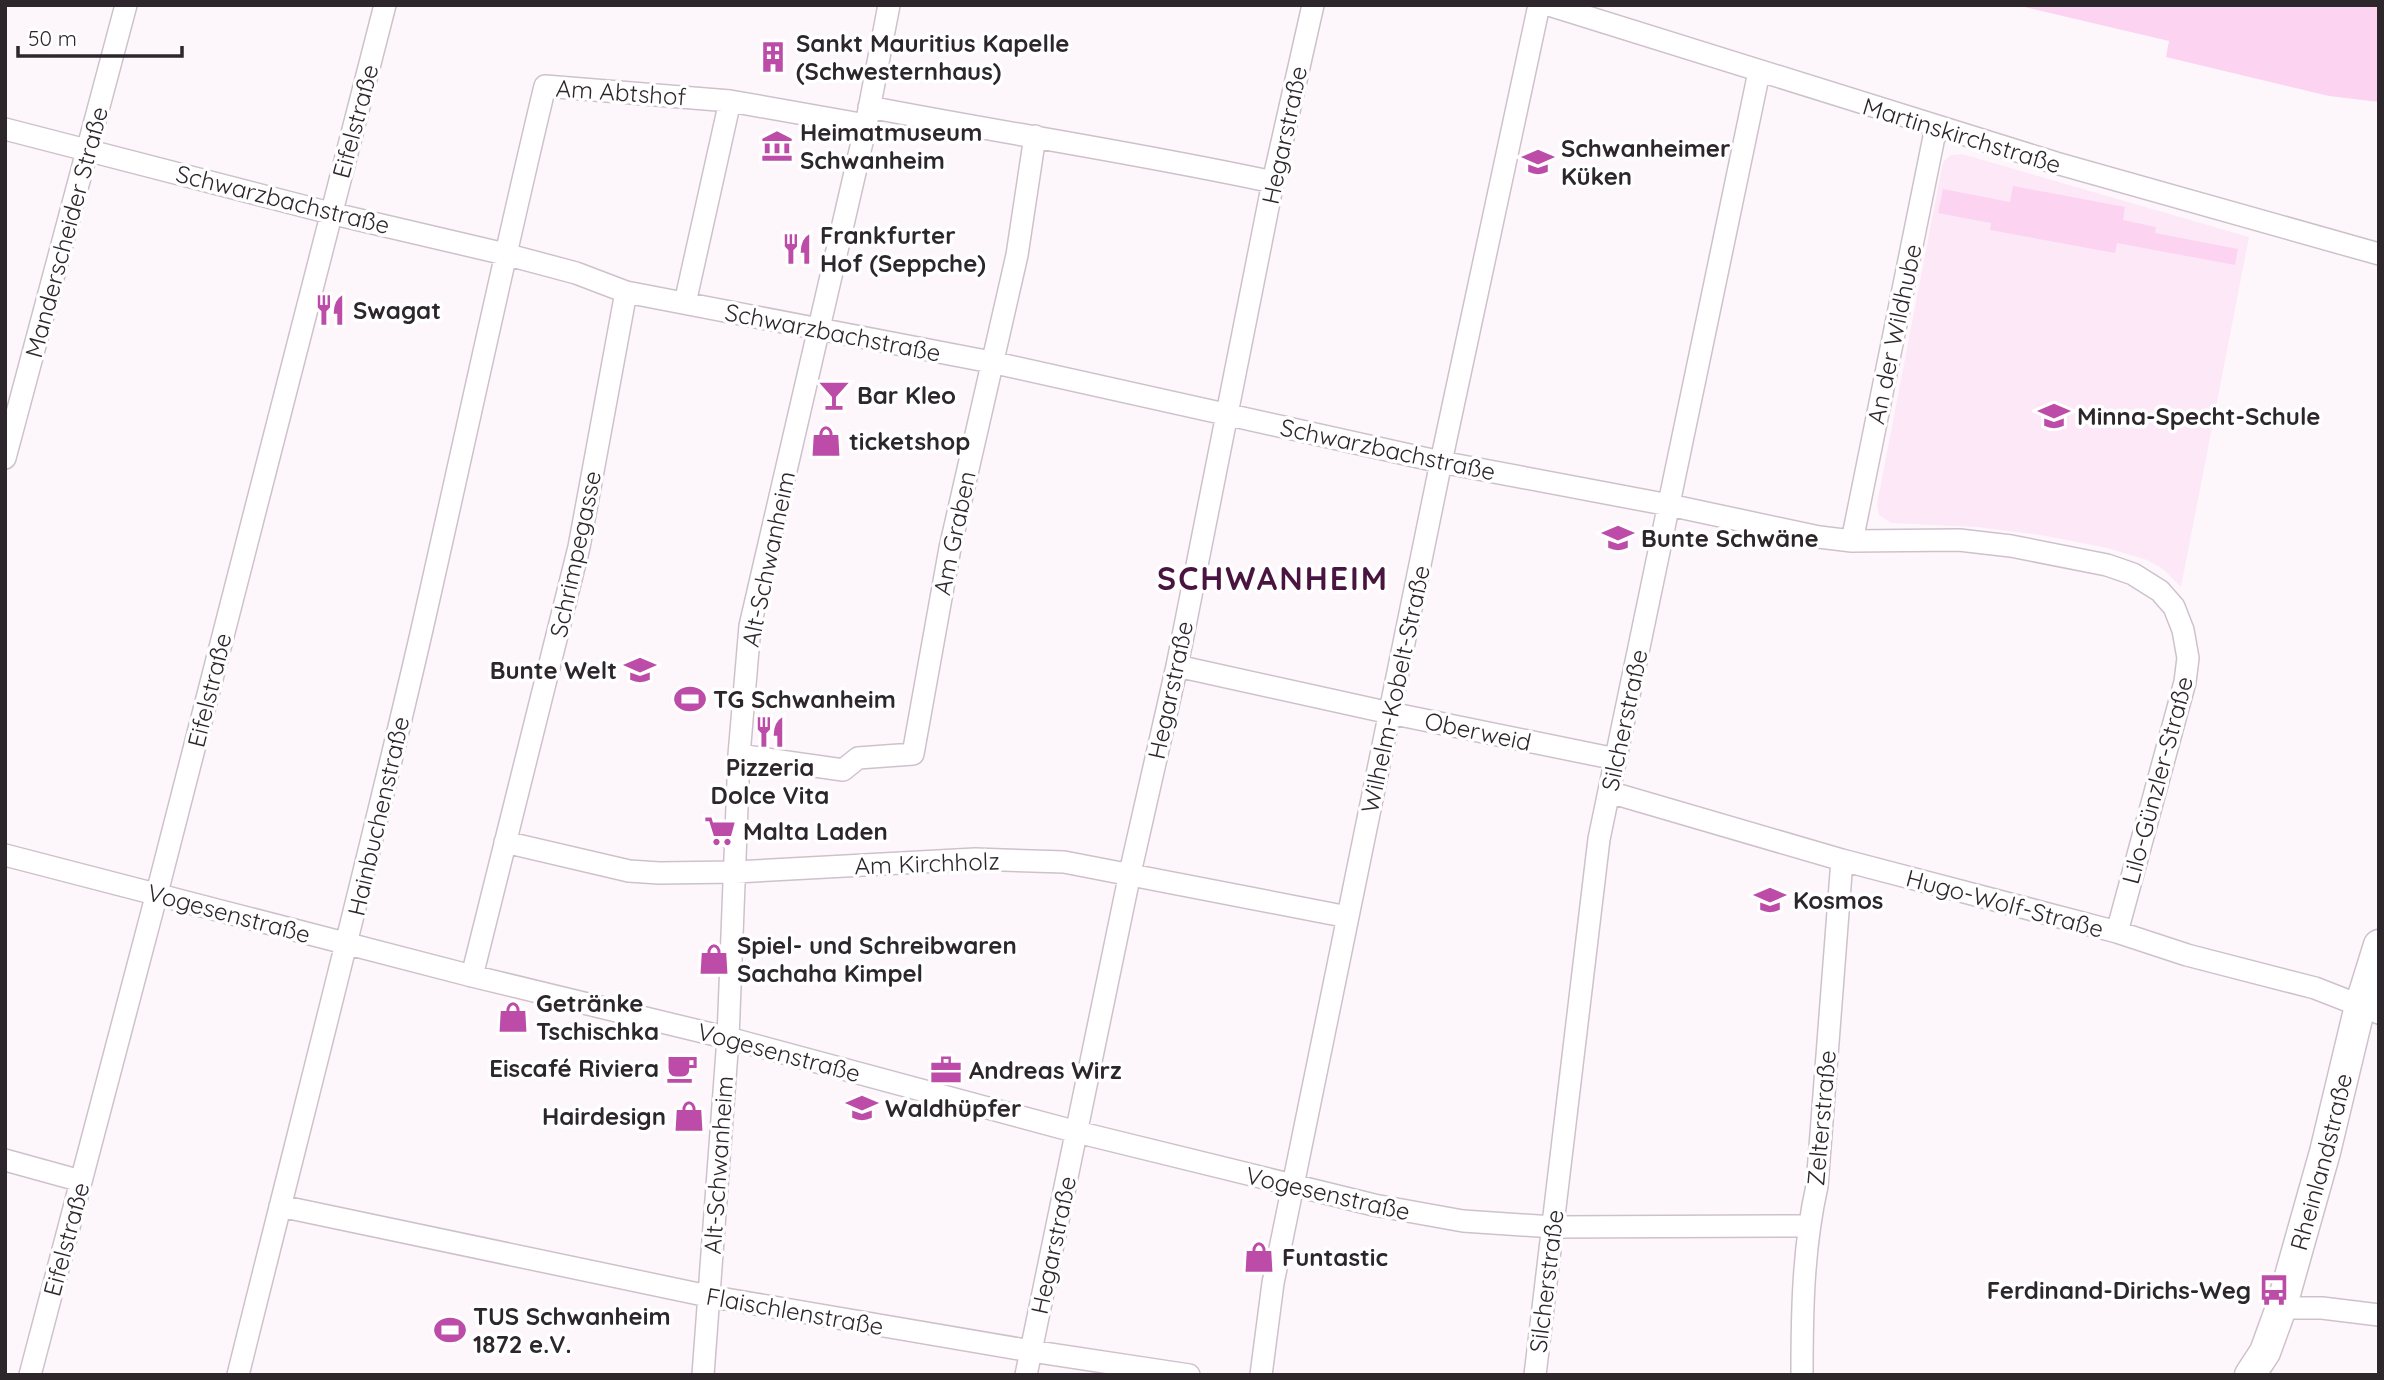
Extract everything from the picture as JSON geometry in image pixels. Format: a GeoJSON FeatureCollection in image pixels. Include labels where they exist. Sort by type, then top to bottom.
{"type":"FeatureCollection","features":[{"type":"Feature","properties":{"kind":"street","name":"Manderscheider Straße"},"geometry":{"type":"LineString","coordinates":[[5,458],[126,5]]}},
{"type":"Feature","properties":{"kind":"street","name":"Eifelstraße"},"geometry":{"type":"LineString","coordinates":[[30,1375],[385,5]]}},
{"type":"Feature","properties":{"kind":"street","name":"Alt-Schwanheim"},"geometry":{"type":"LineString","coordinates":[[703,1375],[728,1038],[739,755],[750,626],[867,116],[889,5]]}},
{"type":"Feature","properties":{"kind":"street","name":"Hegarstraße"},"geometry":{"type":"LineString","coordinates":[[1027,1375],[1130,873],[1177,666],[1273,182],[1313,5]]}},
{"type":"Feature","properties":{"kind":"street","name":"Wilhelm-Kobelt-Straße"},"geometry":{"type":"LineString","coordinates":[[1261,1375],[1273,1283],[1441,462],[1539,5]]}},
{"type":"Feature","properties":{"kind":"street","name":"Martinskirchstraße"},"geometry":{"type":"LineString","coordinates":[[1549,5],[1936,127],[2379,254]]}},
{"type":"Feature","properties":{"kind":"street","name":"Silcherstraße"},"geometry":{"type":"LineString","coordinates":[[1535,1375],[1599,839],[1759,72]]}},
{"type":"Feature","properties":{"kind":"street","name":"Am Abtshof"},"geometry":{"type":"LineString","coordinates":[[505,254],[545,86],[730,101],[1035,136],[1110,148],[1273,182]]}},
{"type":"Feature","properties":{"kind":"street"},"geometry":{"type":"LineString","coordinates":[[685,303],[730,101]]}},
{"type":"Feature","properties":{"kind":"street","name":"An der Wildhube"},"geometry":{"type":"LineString","coordinates":[[1852,541],[1936,127]]}},
{"type":"Feature","properties":{"kind":"street","name":"Schwarzbachstraße"},"geometry":{"type":"LineString","coordinates":[[5,129],[330,213],[505,254],[576,273],[626,292],[991,362],[1441,462],[1669,505]]}},
{"type":"Feature","properties":{"kind":"street","name":"Am Graben"},"geometry":{"type":"LineString","coordinates":[[739,755],[842,769],[858,758],[913,754],[950,548],[1017,255],[1035,136]]}},
{"type":"Feature","properties":{"kind":"street","name":"Hainbuchenstraße"},"geometry":{"type":"LineString","coordinates":[[238,1375],[347,944],[420,638],[505,254]]}},
{"type":"Feature","properties":{"kind":"street","name":"Schrimpegasse"},"geometry":{"type":"LineString","coordinates":[[472,976],[579,547],[626,292]]}},
{"type":"Feature","properties":{"kind":"street","name":"Lilo-Günzler-Straße"},"geometry":{"type":"LineString","coordinates":[[1669,505],[1819,537],[1852,541],[1959,540],[2011,545],[2060,554],[2133,573],[2160,591],[2174,607],[2183,630],[2188,658],[2185,682],[2117,932]]}},
{"type":"Feature","properties":{"kind":"street","name":"Oberweid"},"geometry":{"type":"LineString","coordinates":[[1177,666],[1616,759]]}},
{"type":"Feature","properties":{"kind":"street","name":"Hugo-Wolf-Straße"},"geometry":{"type":"LineString","coordinates":[[1609,792],[1842,860],[2117,932],[2187,955],[2315,988],[2369,1010]]}},
{"type":"Feature","properties":{"kind":"street","name":"Am Kirchholz"},"geometry":{"type":"LineString","coordinates":[[505,842],[629,871],[659,873],[736,872],[975,859],[1063,862],[1348,917]]}},
{"type":"Feature","properties":{"kind":"street","name":"Vogesenstraße"},"geometry":{"type":"LineString","coordinates":[[5,855],[472,976],[728,1038],[1077,1132],[1374,1205],[1439,1217],[1552,1227],[1808,1226]]}},
{"type":"Feature","properties":{"kind":"street","name":"Zelterstraße"},"geometry":{"type":"LineString","coordinates":[[1802,1375],[1802,1303],[1808,1226],[1817,1186],[1842,860]]}},
{"type":"Feature","properties":{"kind":"street","name":"Rheinlandstraße"},"geometry":{"type":"LineString","coordinates":[[2250,1375],[2265,1352],[2281,1308],[2369,1010],[2379,945]]}},
{"type":"Feature","properties":{"kind":"street"},"geometry":{"type":"LineString","coordinates":[[5,1160],[81,1181]]}},
{"type":"Feature","properties":{"kind":"street","name":"Flaischlenstraße"},"geometry":{"type":"LineString","coordinates":[[280,1206],[708,1296],[1189,1375]]}},
{"type":"Feature","properties":{"kind":"street"},"geometry":{"type":"LineString","coordinates":[[2281,1308],[2322,1308],[2379,1315]]}},
{"type":"Feature","properties":{"kind":"shaded area"},"geometry":{"type":"Polygon","coordinates":[[[2016,5],[2379,5],[2379,102],[2329,96],[2166,57],[2169,41],[2016,5]]]}},
{"type":"Feature","properties":{"kind":"shaded area","name":"Minna-Specht-Schule"},"geometry":{"type":"Polygon","coordinates":[[[1962,154],[2249,237],[2181,587],[2163,569],[2147,560],[2107,548],[2041,535],[1977,527],[1891,523],[1879,515],[1877,504],[1942,167],[1951,155],[1962,154]]]}},
{"type":"Feature","properties":{"kind":"shaded area"},"geometry":{"type":"Polygon","coordinates":[[[2013,186],[2125,207],[2123,220],[2156,227],[2155,233],[2238,249],[2235,265],[2117,243],[2115,253],[1990,230],[1991,223],[1938,213],[1943,189],[2010,202],[2013,186]]]}},
{"type":"Feature","properties":{"kind":"place","name":"Sankt Mauritius Kapelle (Schwesternhaus)"},"geometry":{"type":"Point","coordinates":[773,57]}},
{"type":"Feature","properties":{"kind":"place","name":"Heimatmuseum Schwanheim"},"geometry":{"type":"Point","coordinates":[777,146]}},
{"type":"Feature","properties":{"kind":"place","name":"Schwanheimer Küken"},"geometry":{"type":"Point","coordinates":[1538,162]}},
{"type":"Feature","properties":{"kind":"place","name":"Frankfurter Hof (Seppche)"},"geometry":{"type":"Point","coordinates":[797,249]}},
{"type":"Feature","properties":{"kind":"place","name":"Swagat"},"geometry":{"type":"Point","coordinates":[330,310]}},
{"type":"Feature","properties":{"kind":"place","name":"Bar Kleo"},"geometry":{"type":"Point","coordinates":[834,395]}},
{"type":"Feature","properties":{"kind":"place","name":"Minna-Specht-Schule"},"geometry":{"type":"Point","coordinates":[2054,416]}},
{"type":"Feature","properties":{"kind":"place","name":"ticketshop"},"geometry":{"type":"Point","coordinates":[826,441]}},
{"type":"Feature","properties":{"kind":"place","name":"Bunte Schwäne"},"geometry":{"type":"Point","coordinates":[1618,538]}},
{"type":"Feature","properties":{"kind":"place","name":"Bunte Welt"},"geometry":{"type":"Point","coordinates":[640,670]}},
{"type":"Feature","properties":{"kind":"place","name":"TG Schwanheim"},"geometry":{"type":"Point","coordinates":[690,699]}},
{"type":"Feature","properties":{"kind":"place","name":"Pizzeria Dolce Vita"},"geometry":{"type":"Point","coordinates":[770,732]}},
{"type":"Feature","properties":{"kind":"place","name":"Malta Laden"},"geometry":{"type":"Point","coordinates":[720,831]}},
{"type":"Feature","properties":{"kind":"place","name":"Kosmos"},"geometry":{"type":"Point","coordinates":[1770,900]}},
{"type":"Feature","properties":{"kind":"place","name":"Spiel- und Schreibwaren Sachaha Kimpel"},"geometry":{"type":"Point","coordinates":[714,959]}},
{"type":"Feature","properties":{"kind":"place","name":"Getränke Tschischka"},"geometry":{"type":"Point","coordinates":[513,1017]}},
{"type":"Feature","properties":{"kind":"place","name":"Eiscafé Riviera"},"geometry":{"type":"Point","coordinates":[682,1068]}},
{"type":"Feature","properties":{"kind":"place","name":"Andreas Wirz"},"geometry":{"type":"Point","coordinates":[946,1070]}},
{"type":"Feature","properties":{"kind":"place","name":"Waldhüpfer"},"geometry":{"type":"Point","coordinates":[862,1108]}},
{"type":"Feature","properties":{"kind":"place","name":"Hairdesign"},"geometry":{"type":"Point","coordinates":[689,1116]}},
{"type":"Feature","properties":{"kind":"place","name":"Funtastic"},"geometry":{"type":"Point","coordinates":[1259,1257]}},
{"type":"Feature","properties":{"kind":"place","name":"Ferdinand-Dirichs-Weg"},"geometry":{"type":"Point","coordinates":[2274,1290]}},
{"type":"Feature","properties":{"kind":"place","name":"TUS Schwanheim 1872 e.V."},"geometry":{"type":"Point","coordinates":[450,1330]}},
{"type":"Feature","properties":{"kind":"district","name":"SCHWANHEIM"},"geometry":{"type":"Point","coordinates":[1273,578]}}]}
